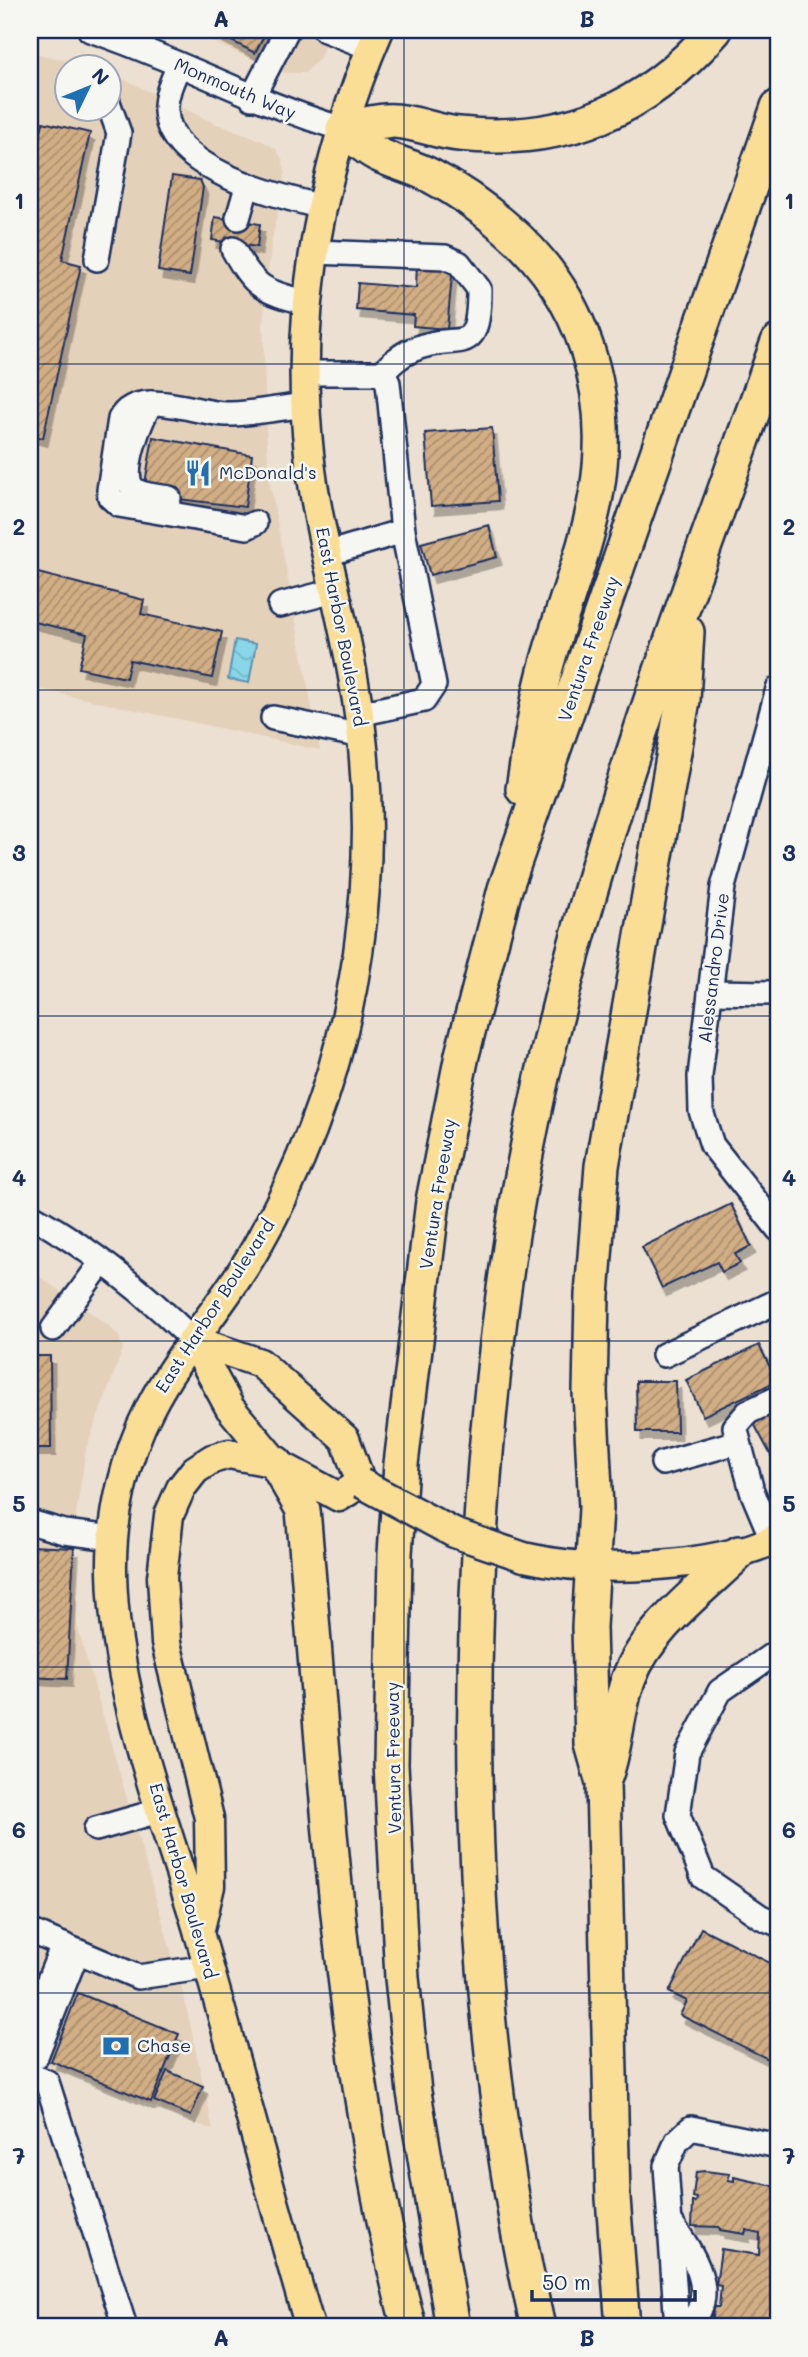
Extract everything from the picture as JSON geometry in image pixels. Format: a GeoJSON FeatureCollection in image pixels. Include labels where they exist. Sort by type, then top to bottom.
{"type":"FeatureCollection","features":[{"type":"Feature","properties":{"kind":"highway"},"geometry":{"type":"LineString","coordinates":[[343,129],[387,120],[457,134],[522,138],[565,130],[618,108],[655,87],[692,56],[715,30]]}},
{"type":"Feature","properties":{"kind":"highway","name":"Ventura Freeway"},"geometry":{"type":"LineString","coordinates":[[453,2327],[414,2092],[402,1978],[391,1764],[395,1554],[401,1464],[433,1201],[462,1055],[505,889],[778,107]]}},
{"type":"Feature","properties":{"kind":"highway"},"geometry":{"type":"LineString","coordinates":[[343,129],[375,153],[431,176],[472,201],[515,237],[538,260],[561,291],[590,350],[598,381],[603,435],[597,491],[543,679],[505,889]]}},
{"type":"Feature","properties":{"kind":"highway"},"geometry":{"type":"LineString","coordinates":[[538,2327],[523,2259],[501,2123],[486,2003],[477,1887],[474,1682],[482,1483],[501,1302],[519,1194],[552,1034],[614,815],[689,590],[778,342]]}},
{"type":"Feature","properties":{"kind":"highway"},"geometry":{"type":"LineString","coordinates":[[622,2327],[613,2198],[603,1783],[592,1744],[589,1627],[596,1508],[590,1392],[592,1295],[602,1166],[683,700],[689,590]]}},
{"type":"Feature","properties":{"kind":"highway"},"geometry":{"type":"LineString","coordinates":[[276,1463],[303,1510],[343,1952],[362,2093],[409,2327]]}},
{"type":"Feature","properties":{"kind":"highway"},"geometry":{"type":"LineString","coordinates":[[603,1783],[613,1757],[616,1718],[630,1675],[653,1637],[739,1552]]}},
{"type":"Feature","properties":{"kind":"main road","name":"East Harbor Boulevard"},"geometry":{"type":"LineString","coordinates":[[310,2327],[199,1933],[132,1710],[116,1615],[113,1538],[126,1469],[150,1407],[193,1340],[231,1288],[277,1210],[317,1116],[348,1009],[364,903],[367,804],[360,725],[309,452],[306,373],[309,303],[322,207],[356,82],[375,39]]}},
{"type":"Feature","properties":{"kind":"main road"},"geometry":{"type":"LineString","coordinates":[[193,1340],[260,1363],[345,1439],[350,1490]]}},
{"type":"Feature","properties":{"kind":"main road"},"geometry":{"type":"LineString","coordinates":[[193,1340],[230,1408],[276,1463]]}},
{"type":"Feature","properties":{"kind":"main road"},"geometry":{"type":"LineString","coordinates":[[199,1933],[210,1886],[209,1818],[166,1643],[162,1577],[169,1515],[181,1489],[195,1470],[212,1459],[229,1454],[276,1463],[454,1533],[542,1561],[594,1567],[648,1566],[739,1552],[776,1540]]}},
{"type":"Feature","properties":{"kind":"street","name":"Monmouth Way"},"geometry":{"type":"LineString","coordinates":[[89,30],[130,43],[252,98],[343,129]]}},
{"type":"Feature","properties":{"kind":"street"},"geometry":{"type":"LineString","coordinates":[[252,98],[287,30]]}},
{"type":"Feature","properties":{"kind":"street"},"geometry":{"type":"LineString","coordinates":[[325,30],[375,39]]}},
{"type":"Feature","properties":{"kind":"street"},"geometry":{"type":"LineString","coordinates":[[179,65],[166,110],[179,147],[247,187],[322,207]]}},
{"type":"Feature","properties":{"kind":"street"},"geometry":{"type":"LineString","coordinates":[[97,259],[119,133],[115,122]]}},
{"type":"Feature","properties":{"kind":"street"},"geometry":{"type":"LineString","coordinates":[[238,218],[247,187]]}},
{"type":"Feature","properties":{"kind":"street"},"geometry":{"type":"LineString","coordinates":[[233,248],[249,278],[271,293],[309,303]]}},
{"type":"Feature","properties":{"kind":"street"},"geometry":{"type":"LineString","coordinates":[[306,373],[382,373],[414,348],[466,340],[477,328],[479,289],[459,263],[445,257],[314,252]]}},
{"type":"Feature","properties":{"kind":"street"},"geometry":{"type":"LineString","coordinates":[[273,718],[360,725],[424,700],[434,685],[403,531],[391,400],[388,383],[382,373]]}},
{"type":"Feature","properties":{"kind":"street"},"geometry":{"type":"LineString","coordinates":[[255,523],[247,527],[119,505],[110,497],[120,419],[125,410],[136,404],[151,403],[229,415],[306,405]]}},
{"type":"Feature","properties":{"kind":"street"},"geometry":{"type":"LineString","coordinates":[[327,554],[403,531]]}},
{"type":"Feature","properties":{"kind":"street"},"geometry":{"type":"LineString","coordinates":[[280,605],[334,591]]}},
{"type":"Feature","properties":{"kind":"street","name":"Alessandro Drive"},"geometry":{"type":"LineString","coordinates":[[778,690],[731,852],[710,992],[701,1076],[701,1111],[712,1145],[778,1229]]}},
{"type":"Feature","properties":{"kind":"street"},"geometry":{"type":"LineString","coordinates":[[710,992],[778,993]]}},
{"type":"Feature","properties":{"kind":"street"},"geometry":{"type":"LineString","coordinates":[[30,1215],[102,1262],[154,1302],[193,1340]]}},
{"type":"Feature","properties":{"kind":"street"},"geometry":{"type":"LineString","coordinates":[[53,1328],[102,1262]]}},
{"type":"Feature","properties":{"kind":"street"},"geometry":{"type":"LineString","coordinates":[[664,1354],[778,1301]]}},
{"type":"Feature","properties":{"kind":"street"},"geometry":{"type":"LineString","coordinates":[[776,1540],[752,1491],[735,1427],[739,1420],[778,1398]]}},
{"type":"Feature","properties":{"kind":"street"},"geometry":{"type":"LineString","coordinates":[[663,1462],[737,1442]]}},
{"type":"Feature","properties":{"kind":"street"},"geometry":{"type":"LineString","coordinates":[[30,1522],[64,1532],[113,1538]]}},
{"type":"Feature","properties":{"kind":"street"},"geometry":{"type":"LineString","coordinates":[[778,1651],[720,1691],[687,1753],[678,1815],[703,1877],[761,1917],[778,1924]]}},
{"type":"Feature","properties":{"kind":"street"},"geometry":{"type":"LineString","coordinates":[[96,1829],[162,1810]]}},
{"type":"Feature","properties":{"kind":"street"},"geometry":{"type":"LineString","coordinates":[[30,1931],[138,1977],[208,1968]]}},
{"type":"Feature","properties":{"kind":"street"},"geometry":{"type":"LineString","coordinates":[[30,2027],[70,1948]]}},
{"type":"Feature","properties":{"kind":"street"},"geometry":{"type":"LineString","coordinates":[[30,2053],[36,2056],[70,1948]]}},
{"type":"Feature","properties":{"kind":"street"},"geometry":{"type":"LineString","coordinates":[[30,2074],[47,2082],[125,2327]]}},
{"type":"Feature","properties":{"kind":"street"},"geometry":{"type":"LineString","coordinates":[[677,2327],[666,2166],[677,2141],[691,2128],[778,2146]]}},
{"type":"Feature","properties":{"kind":"street"},"geometry":{"type":"LineString","coordinates":[[670,2221],[693,2254],[704,2292],[695,2320],[686,2327]]}},
{"type":"Feature","properties":{"kind":"shaded area"},"geometry":{"type":"Polygon","coordinates":[[[185,30],[331,30],[319,59],[305,73],[285,73],[185,30]]]}},
{"type":"Feature","properties":{"kind":"shaded area"},"geometry":{"type":"Polygon","coordinates":[[[30,52],[52,57],[52,122],[122,122],[122,78],[214,123],[263,141],[276,149],[282,159],[285,172],[271,245],[263,323],[269,479],[320,750],[30,687],[30,52]]]}},
{"type":"Feature","properties":{"kind":"shaded area"},"geometry":{"type":"Polygon","coordinates":[[[30,1270],[108,1325],[119,1336],[123,1349],[86,1449],[76,1515],[76,1622],[184,1996],[213,2130],[30,2058],[30,1270]]]}},
{"type":"Feature","properties":{"kind":"water"},"geometry":{"type":"Polygon","coordinates":[[[235,640],[256,644],[249,683],[228,679],[235,640]]]}},
{"type":"Feature","properties":{"kind":"building"},"geometry":{"type":"Polygon","coordinates":[[[220,30],[267,30],[255,53],[218,34],[220,30]]]}},
{"type":"Feature","properties":{"kind":"building"},"geometry":{"type":"Polygon","coordinates":[[[43,122],[90,133],[62,260],[81,265],[43,438],[30,435],[30,184],[43,122]]]}},
{"type":"Feature","properties":{"kind":"building"},"geometry":{"type":"Polygon","coordinates":[[[172,176],[200,180],[203,187],[190,276],[158,271],[172,176]]]}},
{"type":"Feature","properties":{"kind":"building"},"geometry":{"type":"Polygon","coordinates":[[[215,217],[260,224],[257,247],[212,240],[215,217]]]}},
{"type":"Feature","properties":{"kind":"building"},"geometry":{"type":"Polygon","coordinates":[[[417,262],[453,265],[447,329],[413,326],[414,315],[356,310],[358,283],[416,288],[417,262]]]}},
{"type":"Feature","properties":{"kind":"building"},"geometry":{"type":"Polygon","coordinates":[[[492,428],[498,501],[431,506],[425,433],[492,428]]]}},
{"type":"Feature","properties":{"kind":"building"},"geometry":{"type":"Polygon","coordinates":[[[153,437],[252,455],[245,507],[170,498],[144,489],[153,437]]]}},
{"type":"Feature","properties":{"kind":"building"},"geometry":{"type":"Polygon","coordinates":[[[489,525],[497,557],[430,575],[421,543],[489,525]]]}},
{"type":"Feature","properties":{"kind":"building"},"geometry":{"type":"Polygon","coordinates":[[[30,571],[144,600],[141,614],[222,632],[212,678],[130,660],[126,678],[79,668],[87,634],[30,621],[30,571]]]}},
{"type":"Feature","properties":{"kind":"building"},"geometry":{"type":"Polygon","coordinates":[[[731,1204],[751,1246],[735,1254],[740,1263],[722,1272],[717,1262],[662,1288],[642,1247],[731,1204]]]}},
{"type":"Feature","properties":{"kind":"building"},"geometry":{"type":"Polygon","coordinates":[[[759,1345],[777,1381],[703,1416],[686,1380],[759,1345]]]}},
{"type":"Feature","properties":{"kind":"building"},"geometry":{"type":"Polygon","coordinates":[[[30,1356],[50,1356],[51,1448],[30,1448],[30,1356]]]}},
{"type":"Feature","properties":{"kind":"building"},"geometry":{"type":"Polygon","coordinates":[[[636,1381],[676,1381],[677,1432],[637,1432],[636,1381]]]}},
{"type":"Feature","properties":{"kind":"building"},"geometry":{"type":"Polygon","coordinates":[[[778,1401],[778,1459],[774,1461],[750,1416],[778,1401]]]}},
{"type":"Feature","properties":{"kind":"building"},"geometry":{"type":"Polygon","coordinates":[[[30,1546],[74,1548],[67,1679],[30,1677],[30,1546]]]}},
{"type":"Feature","properties":{"kind":"building"},"geometry":{"type":"Polygon","coordinates":[[[701,1928],[778,1967],[778,2064],[680,2015],[687,2001],[669,1992],[701,1928]]]}},
{"type":"Feature","properties":{"kind":"building"},"geometry":{"type":"Polygon","coordinates":[[[78,1993],[179,2034],[151,2102],[51,2061],[78,1993]]]}},
{"type":"Feature","properties":{"kind":"building"},"geometry":{"type":"Polygon","coordinates":[[[167,2071],[203,2086],[191,2116],[154,2101],[167,2071]]]}},
{"type":"Feature","properties":{"kind":"building"},"geometry":{"type":"Polygon","coordinates":[[[696,2172],[730,2174],[728,2180],[734,2181],[734,2177],[778,2187],[778,2327],[712,2327],[714,2307],[719,2307],[721,2286],[716,2285],[721,2249],[759,2255],[760,2233],[746,2230],[745,2234],[720,2230],[719,2227],[692,2226],[693,2202],[696,2202],[697,2198],[693,2197],[696,2172]]]}},
{"type":"Feature","properties":{"kind":"place","name":"McDonald's"},"geometry":{"type":"Point","coordinates":[198,473]}},
{"type":"Feature","properties":{"kind":"place","name":"Chase"},"geometry":{"type":"Point","coordinates":[116,2046]}}]}
